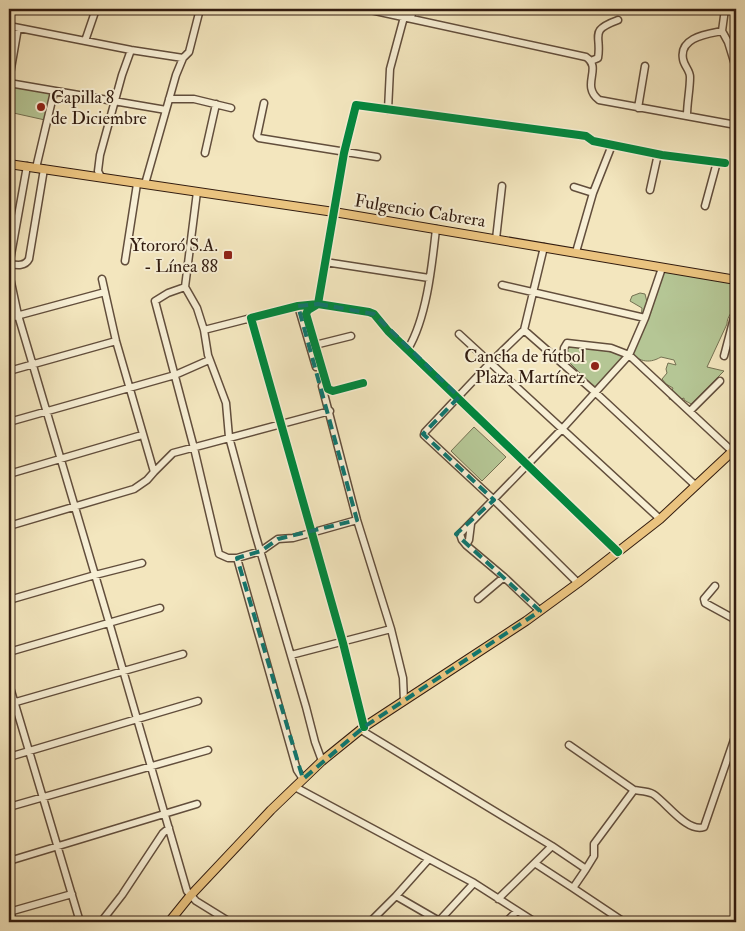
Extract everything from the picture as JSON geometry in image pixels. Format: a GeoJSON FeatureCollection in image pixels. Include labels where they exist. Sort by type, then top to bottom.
{"type":"FeatureCollection","features":[{"type":"Feature","properties":{"kind":"main road","name":"Fulgencio Cabrera"},"geometry":{"type":"LineString","coordinates":[[9,164],[334,212],[736,280]]}},
{"type":"Feature","properties":{"kind":"main road"},"geometry":{"type":"LineString","coordinates":[[169,922],[190,896],[322,760],[363,728],[578,583],[660,519],[734,450]]}},
{"type":"Feature","properties":{"kind":"street"},"geometry":{"type":"LineString","coordinates":[[86,41],[96,9]]}},
{"type":"Feature","properties":{"kind":"street"},"geometry":{"type":"LineString","coordinates":[[125,261],[141,184],[176,75],[183,58],[189,52],[200,9]]}},
{"type":"Feature","properties":{"kind":"street"},"geometry":{"type":"LineString","coordinates":[[366,9],[586,57],[591,60],[593,66],[590,88],[593,95],[600,100],[735,124],[736,114]]}},
{"type":"Feature","properties":{"kind":"street"},"geometry":{"type":"LineString","coordinates":[[388,110],[390,69],[407,18],[413,9]]}},
{"type":"Feature","properties":{"kind":"street"},"geometry":{"type":"LineString","coordinates":[[725,9],[722,32],[732,52],[736,68]]}},
{"type":"Feature","properties":{"kind":"street"},"geometry":{"type":"LineString","coordinates":[[591,60],[598,58],[599,31],[604,25],[618,20]]}},
{"type":"Feature","properties":{"kind":"street"},"geometry":{"type":"LineString","coordinates":[[9,26],[131,50],[183,58]]}},
{"type":"Feature","properties":{"kind":"street"},"geometry":{"type":"LineString","coordinates":[[18,28],[9,81],[54,92],[166,110]]}},
{"type":"Feature","properties":{"kind":"street"},"geometry":{"type":"LineString","coordinates":[[687,116],[690,75],[683,61],[684,48],[691,40],[701,34],[722,32]]}},
{"type":"Feature","properties":{"kind":"street"},"geometry":{"type":"LineString","coordinates":[[101,177],[98,164],[131,50]]}},
{"type":"Feature","properties":{"kind":"street"},"geometry":{"type":"LineString","coordinates":[[638,108],[645,66]]}},
{"type":"Feature","properties":{"kind":"street"},"geometry":{"type":"LineString","coordinates":[[27,166],[9,265],[25,264],[29,259],[40,168],[54,92]]}},
{"type":"Feature","properties":{"kind":"street"},"geometry":{"type":"LineString","coordinates":[[169,99],[194,99],[231,108]]}},
{"type":"Feature","properties":{"kind":"street"},"geometry":{"type":"LineString","coordinates":[[264,103],[258,138],[377,157]]}},
{"type":"Feature","properties":{"kind":"street"},"geometry":{"type":"LineString","coordinates":[[206,153],[216,104]]}},
{"type":"Feature","properties":{"kind":"street"},"geometry":{"type":"LineString","coordinates":[[363,383],[337,390],[328,390],[306,314],[308,310],[318,304],[344,153],[356,105],[586,136],[593,141],[658,154],[724,163]]}},
{"type":"Feature","properties":{"kind":"street"},"geometry":{"type":"LineString","coordinates":[[576,252],[593,193],[612,145]]}},
{"type":"Feature","properties":{"kind":"street"},"geometry":{"type":"LineString","coordinates":[[650,190],[658,154]]}},
{"type":"Feature","properties":{"kind":"street"},"geometry":{"type":"LineString","coordinates":[[704,206],[717,162]]}},
{"type":"Feature","properties":{"kind":"street"},"geometry":{"type":"LineString","coordinates":[[496,238],[502,186]]}},
{"type":"Feature","properties":{"kind":"street"},"geometry":{"type":"LineString","coordinates":[[574,187],[593,193]]}},
{"type":"Feature","properties":{"kind":"street"},"geometry":{"type":"LineString","coordinates":[[197,192],[185,287],[197,308],[204,330],[209,360],[226,403],[229,438],[314,742],[322,760]]}},
{"type":"Feature","properties":{"kind":"street"},"geometry":{"type":"LineString","coordinates":[[408,349],[421,320],[436,229]]}},
{"type":"Feature","properties":{"kind":"street"},"geometry":{"type":"LineString","coordinates":[[544,247],[524,330],[491,362],[424,435],[494,500],[578,583]]}},
{"type":"Feature","properties":{"kind":"street"},"geometry":{"type":"LineString","coordinates":[[325,262],[429,278]]}},
{"type":"Feature","properties":{"kind":"street"},"geometry":{"type":"LineString","coordinates":[[540,610],[504,576],[466,545],[460,534],[596,393],[629,354],[645,318],[662,268]]}},
{"type":"Feature","properties":{"kind":"street"},"geometry":{"type":"LineString","coordinates":[[9,273],[18,315],[138,718],[187,891],[190,896],[230,922]]}},
{"type":"Feature","properties":{"kind":"street"},"geometry":{"type":"LineString","coordinates":[[102,279],[116,341],[154,472]]}},
{"type":"Feature","properties":{"kind":"street"},"geometry":{"type":"LineString","coordinates":[[502,285],[645,318]]}},
{"type":"Feature","properties":{"kind":"street"},"geometry":{"type":"LineString","coordinates":[[185,287],[168,293],[155,301],[194,448],[219,554],[228,558],[237,558],[261,551],[278,540],[293,538],[357,520]]}},
{"type":"Feature","properties":{"kind":"street"},"geometry":{"type":"LineString","coordinates":[[9,318],[105,292]]}},
{"type":"Feature","properties":{"kind":"street"},"geometry":{"type":"LineString","coordinates":[[204,330],[298,306],[318,304],[374,314],[388,331],[459,397],[618,552]]}},
{"type":"Feature","properties":{"kind":"street"},"geometry":{"type":"LineString","coordinates":[[298,306],[330,412],[357,520],[391,629],[403,678],[404,701]]}},
{"type":"Feature","properties":{"kind":"street"},"geometry":{"type":"LineString","coordinates":[[724,356],[733,334],[736,310]]}},
{"type":"Feature","properties":{"kind":"street"},"geometry":{"type":"LineString","coordinates":[[251,318],[343,642],[363,728],[586,869]]}},
{"type":"Feature","properties":{"kind":"street"},"geometry":{"type":"LineString","coordinates":[[524,330],[596,393],[696,486]]}},
{"type":"Feature","properties":{"kind":"street"},"geometry":{"type":"LineString","coordinates":[[459,334],[660,519]]}},
{"type":"Feature","properties":{"kind":"street"},"geometry":{"type":"LineString","coordinates":[[315,345],[351,336]]}},
{"type":"Feature","properties":{"kind":"street"},"geometry":{"type":"LineString","coordinates":[[9,371],[116,341]]}},
{"type":"Feature","properties":{"kind":"street"},"geometry":{"type":"LineString","coordinates":[[562,364],[564,348],[567,343],[611,348],[629,354],[734,450]]}},
{"type":"Feature","properties":{"kind":"street"},"geometry":{"type":"LineString","coordinates":[[9,422],[175,375],[209,360]]}},
{"type":"Feature","properties":{"kind":"street"},"geometry":{"type":"LineString","coordinates":[[690,411],[720,381]]}},
{"type":"Feature","properties":{"kind":"street"},"geometry":{"type":"LineString","coordinates":[[9,526],[134,489],[147,480],[173,453],[330,412]]}},
{"type":"Feature","properties":{"kind":"street"},"geometry":{"type":"LineString","coordinates":[[9,474],[142,435]]}},
{"type":"Feature","properties":{"kind":"street"},"geometry":{"type":"LineString","coordinates":[[237,558],[297,770],[303,779]]}},
{"type":"Feature","properties":{"kind":"street"},"geometry":{"type":"LineString","coordinates":[[9,600],[142,563]]}},
{"type":"Feature","properties":{"kind":"street"},"geometry":{"type":"LineString","coordinates":[[478,599],[504,576]]}},
{"type":"Feature","properties":{"kind":"street"},"geometry":{"type":"LineString","coordinates":[[716,586],[704,599],[705,603],[736,620]]}},
{"type":"Feature","properties":{"kind":"street"},"geometry":{"type":"LineString","coordinates":[[9,652],[160,608]]}},
{"type":"Feature","properties":{"kind":"street"},"geometry":{"type":"LineString","coordinates":[[291,655],[391,629]]}},
{"type":"Feature","properties":{"kind":"street"},"geometry":{"type":"LineString","coordinates":[[11,704],[183,654]]}},
{"type":"Feature","properties":{"kind":"street"},"geometry":{"type":"LineString","coordinates":[[9,684],[11,704],[28,751],[80,922]]}},
{"type":"Feature","properties":{"kind":"street"},"geometry":{"type":"LineString","coordinates":[[9,756],[198,701]]}},
{"type":"Feature","properties":{"kind":"street"},"geometry":{"type":"LineString","coordinates":[[569,745],[634,790],[653,794],[664,805],[695,828],[704,827],[736,734]]}},
{"type":"Feature","properties":{"kind":"street"},"geometry":{"type":"LineString","coordinates":[[9,807],[208,750]]}},
{"type":"Feature","properties":{"kind":"street"},"geometry":{"type":"LineString","coordinates":[[295,787],[474,883],[535,922]]}},
{"type":"Feature","properties":{"kind":"street"},"geometry":{"type":"LineString","coordinates":[[573,888],[594,856],[594,844],[634,790]]}},
{"type":"Feature","properties":{"kind":"street"},"geometry":{"type":"LineString","coordinates":[[9,861],[197,804]]}},
{"type":"Feature","properties":{"kind":"street"},"geometry":{"type":"LineString","coordinates":[[101,922],[122,895],[163,833],[169,828]]}},
{"type":"Feature","properties":{"kind":"street"},"geometry":{"type":"LineString","coordinates":[[498,899],[536,864],[552,846]]}},
{"type":"Feature","properties":{"kind":"street"},"geometry":{"type":"LineString","coordinates":[[370,922],[428,860]]}},
{"type":"Feature","properties":{"kind":"street"},"geometry":{"type":"LineString","coordinates":[[536,864],[624,922]]}},
{"type":"Feature","properties":{"kind":"street"},"geometry":{"type":"LineString","coordinates":[[396,896],[439,922],[474,883]]}},
{"type":"Feature","properties":{"kind":"street"},"geometry":{"type":"LineString","coordinates":[[13,922],[9,910],[72,894]]}},
{"type":"Feature","properties":{"kind":"street"},"geometry":{"type":"LineString","coordinates":[[506,922],[516,911]]}},
{"type":"Feature","properties":{"kind":"highlighted area"},"geometry":{"type":"Polygon","coordinates":[[[318,304],[374,314],[459,397],[423,434],[494,500],[456,534],[540,611],[364,727],[303,779],[237,558],[261,551],[278,539],[357,520],[298,306],[318,304]]]}},
{"type":"Feature","properties":{"kind":"green space"},"geometry":{"type":"Polygon","coordinates":[[[9,85],[52,94],[45,120],[9,112],[9,85]]]}},
{"type":"Feature","properties":{"kind":"green space"},"geometry":{"type":"Polygon","coordinates":[[[677,268],[736,278],[734,307],[707,367],[724,371],[691,404],[684,400],[684,398],[675,401],[669,399],[673,388],[662,379],[667,373],[668,363],[676,365],[674,360],[661,357],[647,361],[628,352],[635,331],[640,326],[642,310],[642,308],[630,301],[632,296],[640,293],[645,294],[647,302],[653,285],[665,270],[669,270],[672,273],[677,268]]]}},
{"type":"Feature","properties":{"kind":"green space"},"geometry":{"type":"Polygon","coordinates":[[[568,345],[625,355],[595,388],[565,358],[568,345]]]}},
{"type":"Feature","properties":{"kind":"green space"},"geometry":{"type":"Polygon","coordinates":[[[474,427],[506,457],[482,481],[451,451],[474,427]]]}},
{"type":"Feature","properties":{"kind":"cycle path"},"geometry":{"type":"LineString","coordinates":[[363,383],[333,391],[328,389],[306,314],[308,310],[318,304],[344,153],[356,105],[586,136],[593,141],[662,155],[725,163]]}},
{"type":"Feature","properties":{"kind":"cycle path"},"geometry":{"type":"LineString","coordinates":[[364,727],[343,643],[251,318],[298,306],[318,304],[374,314],[388,331],[618,552]]}},
{"type":"Feature","properties":{"kind":"place","name":"Capilla 8 de Diciembre"},"geometry":{"type":"Point","coordinates":[41,107]}},
{"type":"Feature","properties":{"kind":"place","name":"Ytororó S.A. - Línea 88"},"geometry":{"type":"Point","coordinates":[228,255]}},
{"type":"Feature","properties":{"kind":"place","name":"Cancha de fútbol Plaza Martínez"},"geometry":{"type":"Point","coordinates":[595,366]}}]}
